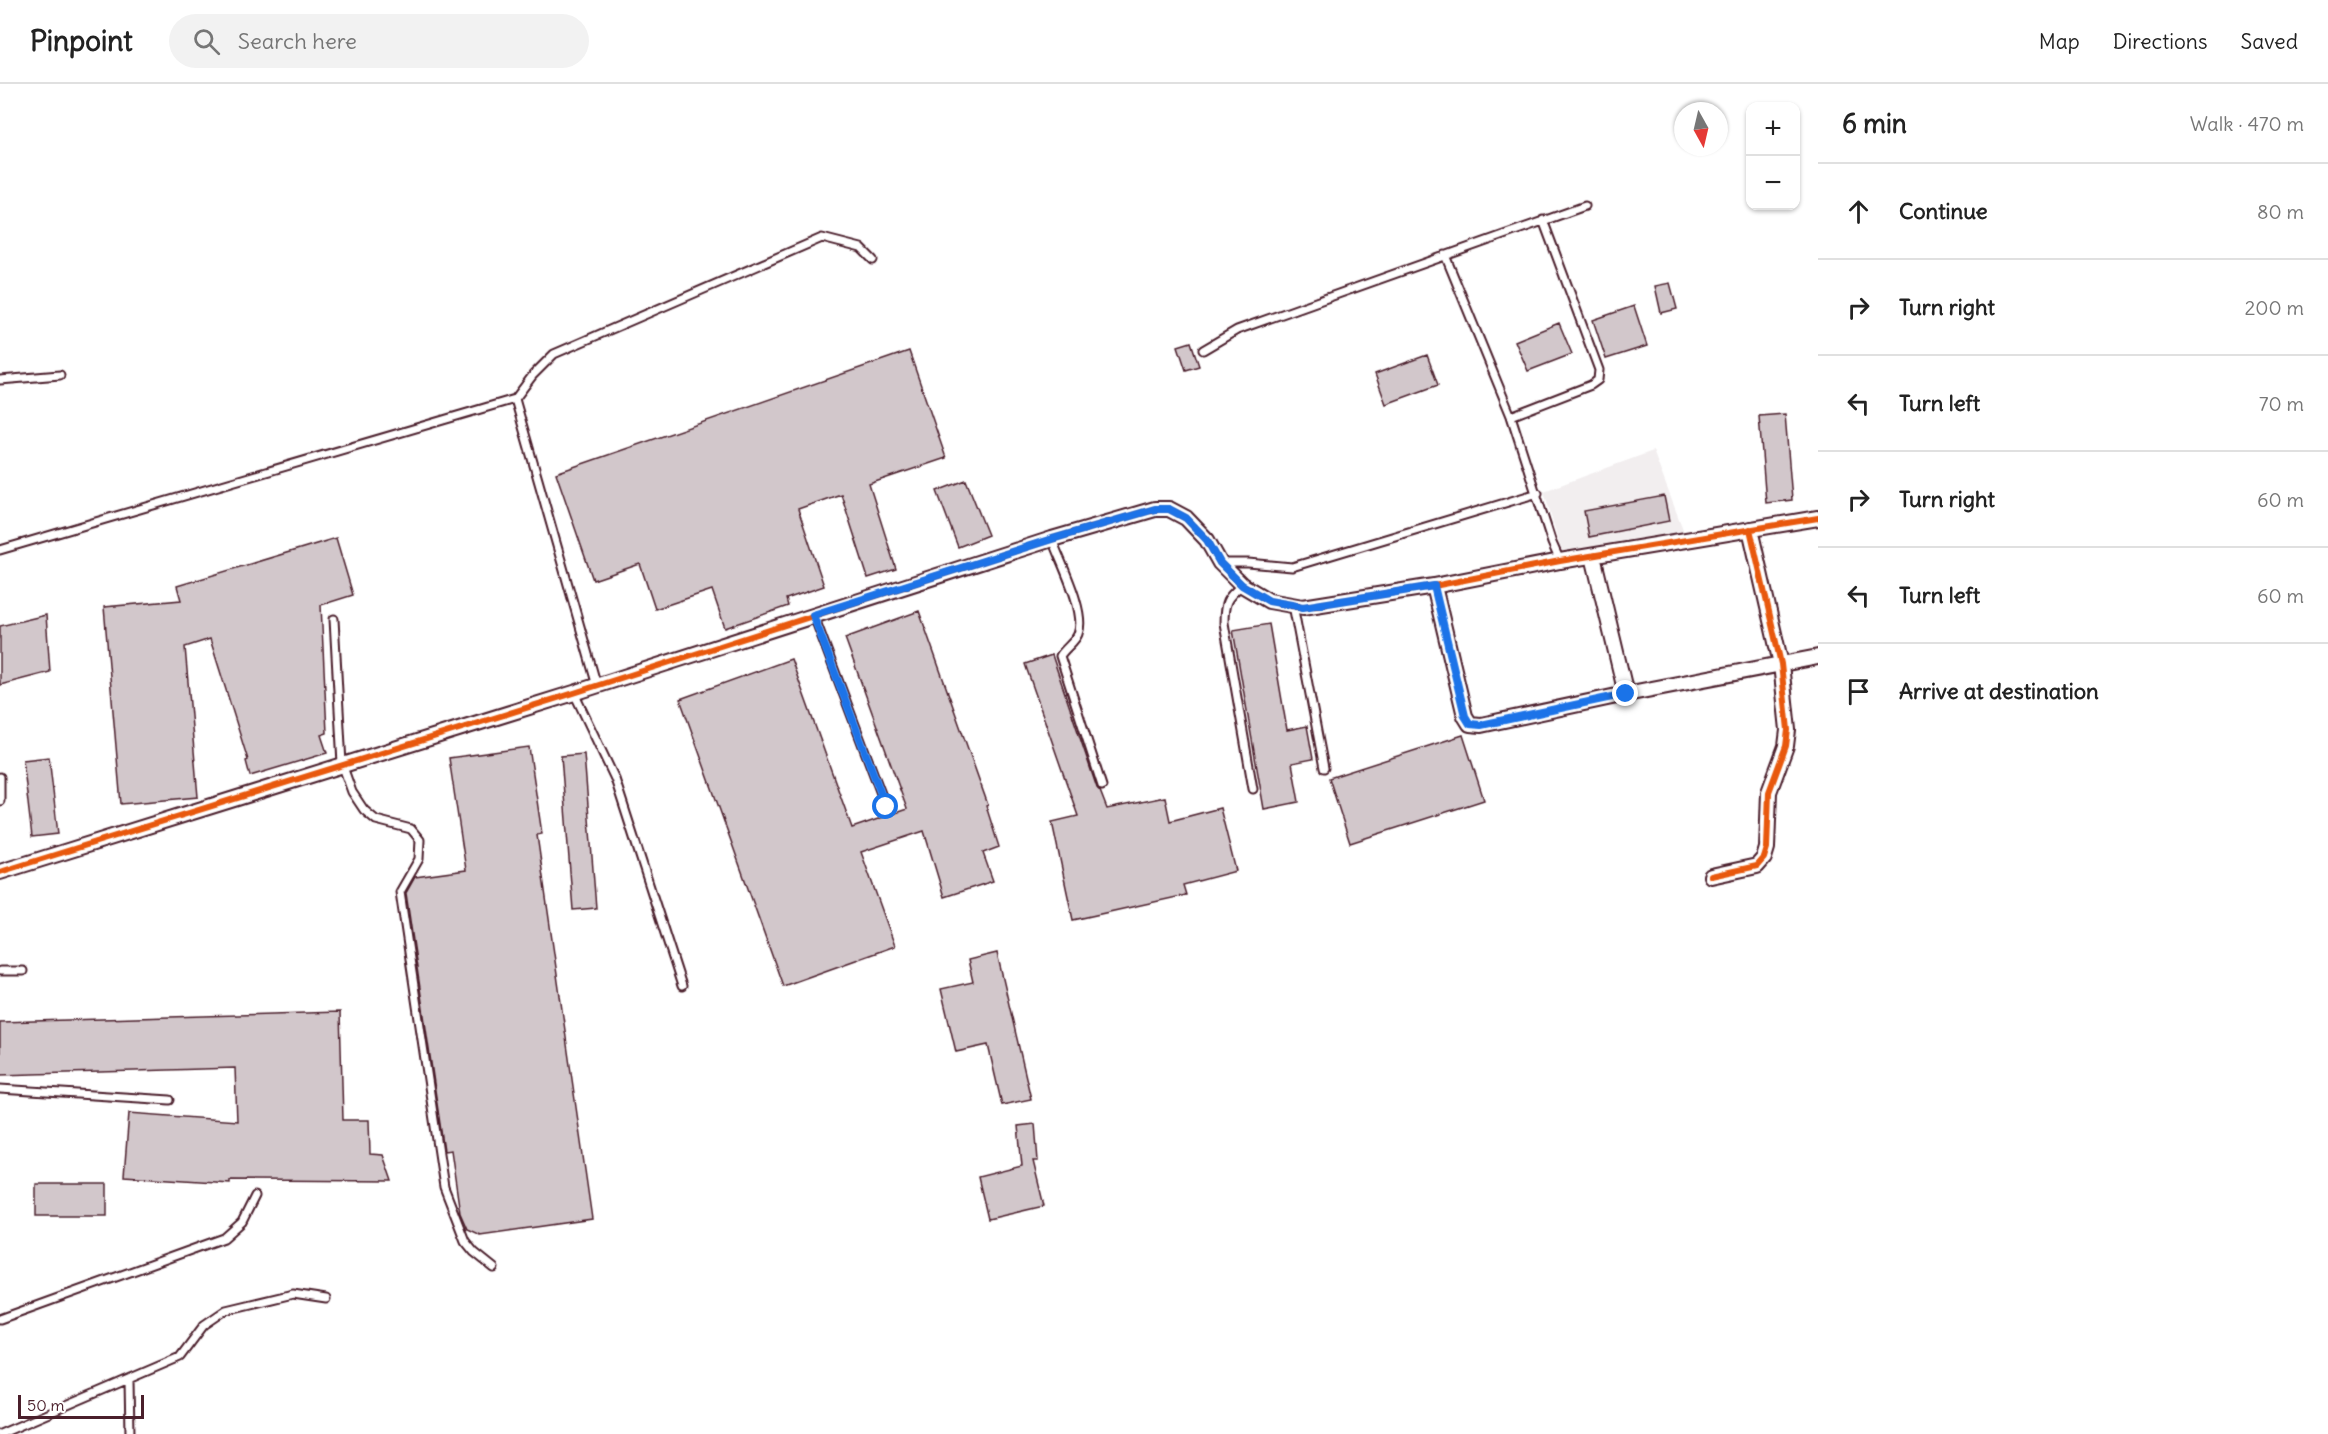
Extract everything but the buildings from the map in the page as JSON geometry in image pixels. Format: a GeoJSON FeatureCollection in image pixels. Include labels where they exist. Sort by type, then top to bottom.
{"type":"FeatureCollection","features":[{"type":"Feature","properties":{"kind":"street"},"geometry":{"type":"LineString","coordinates":[[0,872],[597,686],[1052,539],[1155,509],[1169,509],[1186,518],[1207,540],[1220,563],[1242,585],[1269,601],[1303,607],[1818,518]]}},
{"type":"Feature","properties":{"kind":"street"},"geometry":{"type":"LineString","coordinates":[[1711,876],[1757,866],[1764,858],[1767,848],[1769,792],[1786,746],[1788,730],[1781,664],[1750,529]]}},
{"type":"Feature","properties":{"kind":"street"},"geometry":{"type":"LineString","coordinates":[[1593,556],[1626,694]]}},
{"type":"Feature","properties":{"kind":"street"},"geometry":{"type":"LineString","coordinates":[[1434,586],[1465,716],[1470,724],[1481,725],[1818,657]]}},
{"type":"Feature","properties":{"kind":"lane"},"geometry":{"type":"LineString","coordinates":[[1203,350],[1237,330],[1586,206]]}},
{"type":"Feature","properties":{"kind":"lane"},"geometry":{"type":"LineString","coordinates":[[1511,416],[1591,385],[1598,380],[1599,370],[1543,220]]}},
{"type":"Feature","properties":{"kind":"lane"},"geometry":{"type":"LineString","coordinates":[[0,550],[515,399],[533,375],[554,354],[822,238],[861,248],[873,260]]}},
{"type":"Feature","properties":{"kind":"lane"},"geometry":{"type":"LineString","coordinates":[[1445,255],[1511,416],[1538,493],[1552,543],[1560,561]]}},
{"type":"Feature","properties":{"kind":"lane"},"geometry":{"type":"LineString","coordinates":[[0,380],[60,375]]}},
{"type":"Feature","properties":{"kind":"lane"},"geometry":{"type":"LineString","coordinates":[[515,399],[597,686]]}},
{"type":"Feature","properties":{"kind":"lane"},"geometry":{"type":"LineString","coordinates":[[1220,563],[1292,567],[1538,493]]}},
{"type":"Feature","properties":{"kind":"lane"},"geometry":{"type":"LineString","coordinates":[[1052,539],[1082,623],[1077,638],[1066,647],[1060,656],[1102,786]]}},
{"type":"Feature","properties":{"kind":"lane"},"geometry":{"type":"LineString","coordinates":[[1242,585],[1231,594],[1224,605],[1224,623],[1253,789]]}},
{"type":"Feature","properties":{"kind":"lane"},"geometry":{"type":"LineString","coordinates":[[1293,605],[1324,768]]}},
{"type":"Feature","properties":{"kind":"lane"},"geometry":{"type":"LineString","coordinates":[[813,615],[886,807]]}},
{"type":"Feature","properties":{"kind":"lane"},"geometry":{"type":"LineString","coordinates":[[334,619],[342,764],[352,792],[364,810],[376,820],[411,829],[420,840],[419,859],[400,892],[444,1187],[465,1241],[474,1252],[494,1268]]}},
{"type":"Feature","properties":{"kind":"lane"},"geometry":{"type":"LineString","coordinates":[[574,693],[615,779],[682,986]]}},
{"type":"Feature","properties":{"kind":"lane"},"geometry":{"type":"LineString","coordinates":[[0,777],[0,801]]}},
{"type":"Feature","properties":{"kind":"lane"},"geometry":{"type":"LineString","coordinates":[[0,971],[23,971]]}},
{"type":"Feature","properties":{"kind":"lane"},"geometry":{"type":"LineString","coordinates":[[0,1089],[170,1100]]}},
{"type":"Feature","properties":{"kind":"lane"},"geometry":{"type":"LineString","coordinates":[[0,1319],[224,1238],[242,1222],[255,1196]]}},
{"type":"Feature","properties":{"kind":"lane"},"geometry":{"type":"LineString","coordinates":[[0,1434],[129,1381],[180,1357],[204,1325],[226,1310],[293,1294],[326,1299]]}},
{"type":"Feature","properties":{"kind":"lane"},"geometry":{"type":"LineString","coordinates":[[129,1381],[130,1434]]}},
{"type":"Feature","properties":{"kind":"shaded area"},"geometry":{"type":"Polygon","coordinates":[[[1653,451],[1684,532],[1562,554],[1544,491],[1653,451]]]}},
{"type":"Feature","properties":{"kind":"cycle path"},"geometry":{"type":"LineString","coordinates":[[0,872],[574,693],[1052,539],[1155,509],[1169,509],[1186,518],[1207,540],[1220,563],[1242,585],[1269,601],[1303,607],[1818,518]]}},
{"type":"Feature","properties":{"kind":"cycle path"},"geometry":{"type":"LineString","coordinates":[[1711,876],[1757,866],[1764,858],[1767,848],[1769,792],[1786,746],[1788,730],[1781,664],[1750,529]]}},
{"type":"Feature","properties":{"kind":"route"},"geometry":{"type":"LineString","coordinates":[[886,807],[813,615],[1052,539],[1155,509],[1169,509],[1186,518],[1207,540],[1220,563],[1242,585],[1269,601],[1303,607],[1434,586],[1465,716],[1470,724],[1481,725],[1626,694]]}}]}
